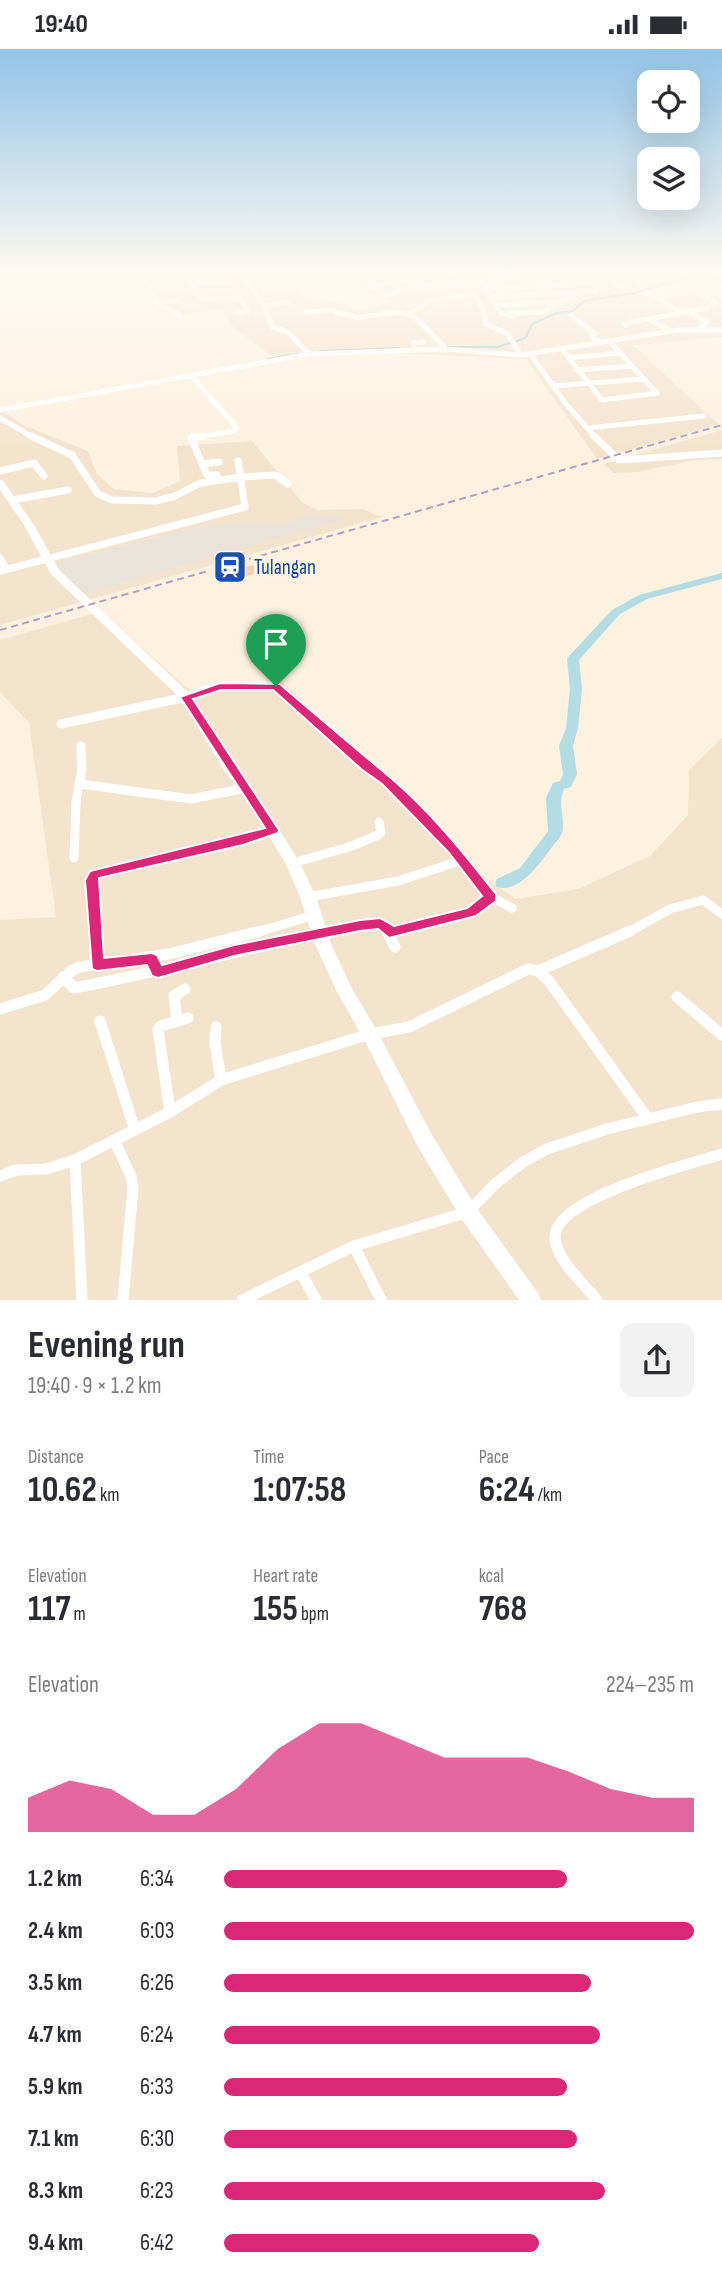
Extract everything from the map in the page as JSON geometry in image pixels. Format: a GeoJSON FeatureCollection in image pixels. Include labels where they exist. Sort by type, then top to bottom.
{"type":"FeatureCollection","features":[{"type":"Feature","properties":{"kind":"street"},"geometry":{"type":"LineString","coordinates":[[273,331],[275,338]]}},
{"type":"Feature","properties":{"kind":"street"},"geometry":{"type":"LineString","coordinates":[[285,331],[308,353]]}},
{"type":"Feature","properties":{"kind":"street"},"geometry":{"type":"LineString","coordinates":[[428,331],[444,348]]}},
{"type":"Feature","properties":{"kind":"street"},"geometry":{"type":"LineString","coordinates":[[504,331],[521,355]]}},
{"type":"Feature","properties":{"kind":"street"},"geometry":{"type":"LineString","coordinates":[[592,331],[595,334],[592,337],[601,343]]}},
{"type":"Feature","properties":{"kind":"street"},"geometry":{"type":"LineString","coordinates":[[0,410],[308,353],[444,348],[531,355],[669,331]]}},
{"type":"Feature","properties":{"kind":"street"},"geometry":{"type":"LineString","coordinates":[[414,349],[413,343],[424,342]]}},
{"type":"Feature","properties":{"kind":"street"},"geometry":{"type":"LineString","coordinates":[[610,342],[664,398]]}},
{"type":"Feature","properties":{"kind":"street"},"geometry":{"type":"LineString","coordinates":[[562,349],[602,400],[658,392]]}},
{"type":"Feature","properties":{"kind":"street"},"geometry":{"type":"LineString","coordinates":[[568,358],[620,353]]}},
{"type":"Feature","properties":{"kind":"street"},"geometry":{"type":"LineString","coordinates":[[531,355],[606,450],[623,461],[722,453]]}},
{"type":"Feature","properties":{"kind":"street"},"geometry":{"type":"LineString","coordinates":[[576,370],[632,366]]}},
{"type":"Feature","properties":{"kind":"street"},"geometry":{"type":"LineString","coordinates":[[191,375],[237,428],[191,438],[208,475],[275,475],[288,484]]}},
{"type":"Feature","properties":{"kind":"street"},"geometry":{"type":"LineString","coordinates":[[554,386],[644,379]]}},
{"type":"Feature","properties":{"kind":"street"},"geometry":{"type":"LineString","coordinates":[[588,428],[704,416]]}},
{"type":"Feature","properties":{"kind":"street"},"geometry":{"type":"LineString","coordinates":[[0,418],[38,440],[69,453],[98,494],[112,500],[156,501],[174,496],[200,483],[267,469]]}},
{"type":"Feature","properties":{"kind":"street"},"geometry":{"type":"LineString","coordinates":[[0,471],[43,461]]}},
{"type":"Feature","properties":{"kind":"street"},"geometry":{"type":"LineString","coordinates":[[0,558],[3,570],[245,507],[242,474],[237,461]]}},
{"type":"Feature","properties":{"kind":"street"},"geometry":{"type":"LineString","coordinates":[[203,464],[219,462]]}},
{"type":"Feature","properties":{"kind":"street"},"geometry":{"type":"LineString","coordinates":[[34,463],[44,476]]}},
{"type":"Feature","properties":{"kind":"street"},"geometry":{"type":"LineString","coordinates":[[0,483],[62,579],[186,697],[229,767],[246,788],[293,863],[345,992],[370,1034],[425,1141],[468,1212],[531,1300]]}},
{"type":"Feature","properties":{"kind":"street"},"geometry":{"type":"LineString","coordinates":[[12,500],[68,490]]}},
{"type":"Feature","properties":{"kind":"street"},"geometry":{"type":"LineString","coordinates":[[61,724],[186,697],[220,686],[276,686],[366,766],[387,781],[463,860],[491,897],[512,908]]}},
{"type":"Feature","properties":{"kind":"street"},"geometry":{"type":"LineString","coordinates":[[74,858],[81,746]]}},
{"type":"Feature","properties":{"kind":"street"},"geometry":{"type":"LineString","coordinates":[[80,784],[191,799],[246,788]]}},
{"type":"Feature","properties":{"kind":"street"},"geometry":{"type":"LineString","coordinates":[[293,863],[352,846],[378,835],[381,832],[379,822]]}},
{"type":"Feature","properties":{"kind":"street"},"geometry":{"type":"LineString","coordinates":[[97,965],[92,880],[95,874],[243,840],[273,830]]}},
{"type":"Feature","properties":{"kind":"street"},"geometry":{"type":"LineString","coordinates":[[308,897],[398,881],[463,860]]}},
{"type":"Feature","properties":{"kind":"street"},"geometry":{"type":"LineString","coordinates":[[389,932],[475,910],[491,897]]}},
{"type":"Feature","properties":{"kind":"street"},"geometry":{"type":"LineString","coordinates":[[0,1176],[16,1170],[46,1169],[75,1160],[170,1112],[221,1080],[282,1059],[370,1034],[382,1034],[421,1021],[517,972],[528,969],[538,971],[614,940],[674,908],[703,900],[722,914]]}},
{"type":"Feature","properties":{"kind":"street"},"geometry":{"type":"LineString","coordinates":[[241,943],[316,923]]}},
{"type":"Feature","properties":{"kind":"street"},"geometry":{"type":"LineString","coordinates":[[0,1009],[45,995],[67,981],[154,965],[316,923],[380,924],[387,927],[395,947]]}},
{"type":"Feature","properties":{"kind":"street"},"geometry":{"type":"LineString","coordinates":[[67,981],[75,968],[97,965],[116,971]]}},
{"type":"Feature","properties":{"kind":"street"},"geometry":{"type":"LineString","coordinates":[[538,971],[580,1022],[648,1119]]}},
{"type":"Feature","properties":{"kind":"street"},"geometry":{"type":"LineString","coordinates":[[170,1112],[158,1030],[161,1026],[182,1020],[174,996],[185,989]]}},
{"type":"Feature","properties":{"kind":"street"},"geometry":{"type":"LineString","coordinates":[[677,997],[722,1035]]}},
{"type":"Feature","properties":{"kind":"street"},"geometry":{"type":"LineString","coordinates":[[100,1021],[135,1130]]}},
{"type":"Feature","properties":{"kind":"street"},"geometry":{"type":"LineString","coordinates":[[216,1027],[215,1043],[221,1080]]}},
{"type":"Feature","properties":{"kind":"street"},"geometry":{"type":"LineString","coordinates":[[242,1300],[354,1245],[468,1212],[495,1184],[523,1162],[547,1149],[607,1129],[697,1107],[722,1104]]}},
{"type":"Feature","properties":{"kind":"street"},"geometry":{"type":"LineString","coordinates":[[114,1140],[131,1176],[133,1188],[133,1211],[125,1245],[123,1300]]}},
{"type":"Feature","properties":{"kind":"street"},"geometry":{"type":"LineString","coordinates":[[597,1300],[555,1242],[555,1229],[561,1219],[569,1212],[627,1185],[722,1154]]}},
{"type":"Feature","properties":{"kind":"street"},"geometry":{"type":"LineString","coordinates":[[75,1160],[82,1300]]}},
{"type":"Feature","properties":{"kind":"street"},"geometry":{"type":"LineString","coordinates":[[354,1245],[381,1300]]}},
{"type":"Feature","properties":{"kind":"street"},"geometry":{"type":"LineString","coordinates":[[301,1273],[316,1300]]}},
{"type":"Feature","properties":{"kind":"shaded area"},"geometry":{"type":"Polygon","coordinates":[[[239,331],[722,331],[722,337],[633,345],[718,424],[597,459],[526,359],[335,350],[273,357],[239,331]]]}},
{"type":"Feature","properties":{"kind":"shaded area"},"geometry":{"type":"Polygon","coordinates":[[[0,409],[25,426],[88,451],[97,474],[114,489],[153,493],[180,481],[177,446],[252,441],[303,503],[318,510],[363,509],[382,517],[0,625],[0,409]]]}},
{"type":"Feature","properties":{"kind":"shaded area"},"geometry":{"type":"Polygon","coordinates":[[[722,430],[722,459],[696,460],[637,472],[614,473],[604,464],[722,430]]]}},
{"type":"Feature","properties":{"kind":"shaded area"},"geometry":{"type":"Polygon","coordinates":[[[307,515],[346,518],[84,594],[54,564],[188,529],[227,524],[288,524],[307,515]]]}},
{"type":"Feature","properties":{"kind":"shaded area"},"geometry":{"type":"Polygon","coordinates":[[[102,611],[190,691],[223,684],[281,681],[343,740],[399,784],[488,880],[516,899],[578,889],[650,856],[688,815],[689,770],[722,738],[722,1300],[0,1300],[0,920],[56,917],[29,723],[0,692],[0,640],[102,611]]]}},
{"type":"Feature","properties":{"kind":"building"},"geometry":{"type":"Polygon","coordinates":[[[254,565],[261,572],[220,584],[214,577],[254,565]]]}},
{"type":"Feature","properties":{"kind":"waterway"},"geometry":{"type":"LineString","coordinates":[[515,342],[526,337],[529,331]]}},
{"type":"Feature","properties":{"kind":"waterway"},"geometry":{"type":"LineString","coordinates":[[446,347],[497,347],[510,343]]}},
{"type":"Feature","properties":{"kind":"waterway"},"geometry":{"type":"LineString","coordinates":[[320,351],[399,348]]}},
{"type":"Feature","properties":{"kind":"waterway"},"geometry":{"type":"LineString","coordinates":[[267,359],[297,354]]}},
{"type":"Feature","properties":{"kind":"waterway"},"geometry":{"type":"LineString","coordinates":[[502,883],[525,872],[555,832],[553,798],[558,786],[566,784],[570,774],[566,746],[572,728],[576,689],[573,659],[616,612],[643,597],[722,576]]}},
{"type":"Feature","properties":{"kind":"railway"},"geometry":{"type":"LineString","coordinates":[[249,559],[722,425]]}},
{"type":"Feature","properties":{"kind":"railway"},"geometry":{"type":"LineString","coordinates":[[0,630],[208,571]]}},
{"type":"Feature","properties":{"kind":"place","name":"Tulangan"},"geometry":{"type":"Point","coordinates":[230,567]}},
{"type":"Feature","properties":{"kind":"route"},"geometry":{"type":"LineString","coordinates":[[220,686],[276,686],[366,766],[387,781],[463,860],[491,897],[471,912],[389,932],[387,927],[380,924],[360,925],[234,951],[158,972],[152,959],[97,965],[92,880],[95,874],[243,840],[273,830],[229,767],[186,697],[220,686]]}}]}
